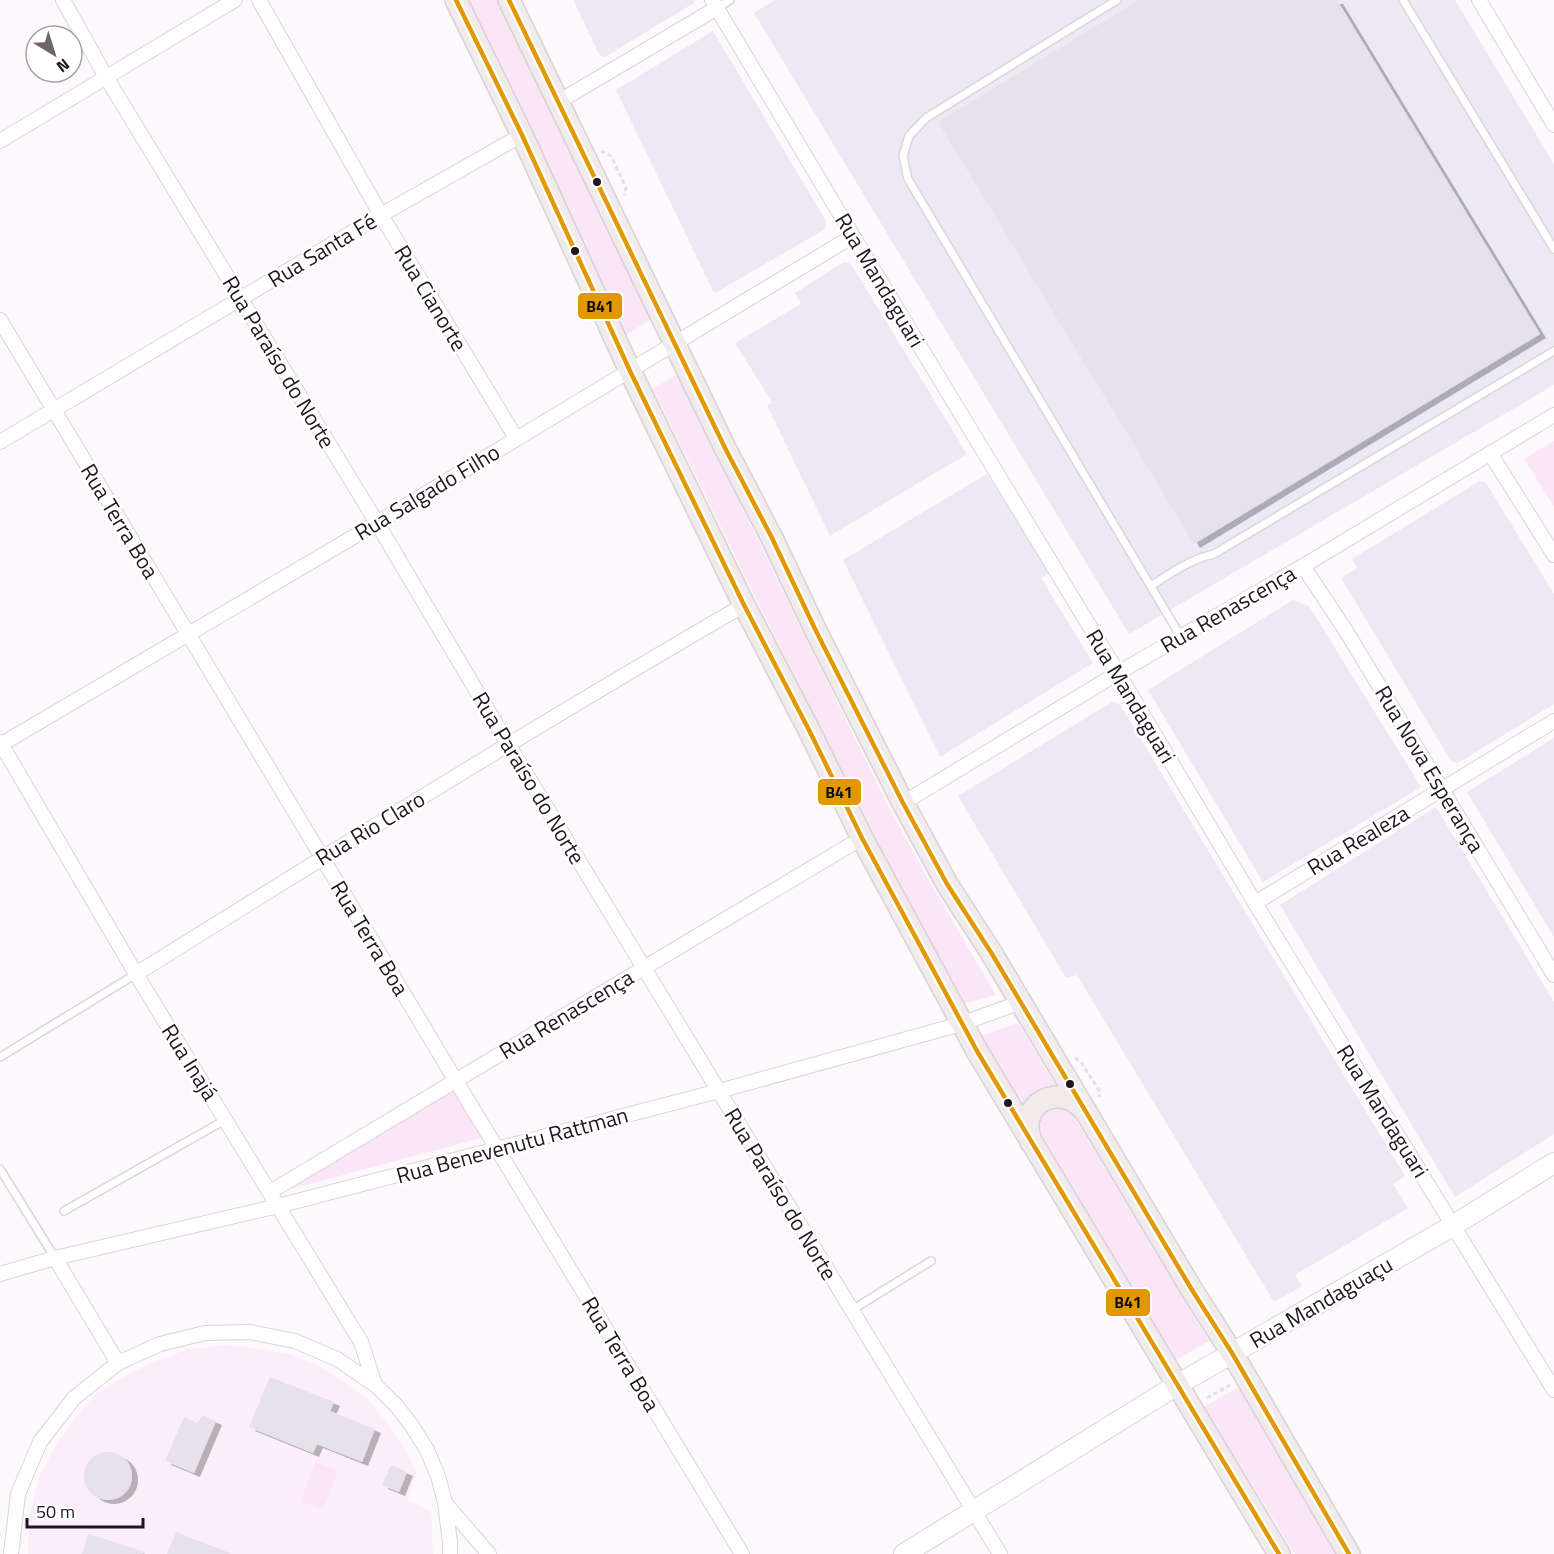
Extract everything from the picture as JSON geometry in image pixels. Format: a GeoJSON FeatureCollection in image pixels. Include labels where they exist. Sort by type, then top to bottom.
{"type":"FeatureCollection","features":[{"type":"Feature","properties":{"kind":"main road"},"geometry":{"type":"LineString","coordinates":[[456,0],[522,135],[630,371],[744,605],[862,838],[961,1024],[1279,1554]]}},
{"type":"Feature","properties":{"kind":"main road"},"geometry":{"type":"LineString","coordinates":[[509,0],[725,448],[903,803],[947,884],[992,954],[1192,1290],[1232,1353],[1348,1554]]}},
{"type":"Feature","properties":{"kind":"main road"},"geometry":{"type":"LineString","coordinates":[[1031,1142],[1028,1131],[1029,1119],[1034,1108],[1044,1100],[1055,1097],[1067,1098],[1077,1103],[1085,1112]]}},
{"type":"Feature","properties":{"kind":"street","name":"Rua Paraíso do Norte"},"geometry":{"type":"LineString","coordinates":[[63,0],[106,77],[999,1554]]}},
{"type":"Feature","properties":{"kind":"street"},"geometry":{"type":"LineString","coordinates":[[0,141],[235,0]]}},
{"type":"Feature","properties":{"kind":"street","name":"Rua Cianorte"},"geometry":{"type":"LineString","coordinates":[[259,0],[381,215],[516,438]]}},
{"type":"Feature","properties":{"kind":"street"},"geometry":{"type":"LineString","coordinates":[[1479,0],[1553,121]]}},
{"type":"Feature","properties":{"kind":"street"},"geometry":{"type":"LineString","coordinates":[[558,102],[714,4]]}},
{"type":"Feature","properties":{"kind":"street","name":"Rua Mandaguari"},"geometry":{"type":"LineString","coordinates":[[714,4],[1118,673],[1254,903],[1554,1390]]}},
{"type":"Feature","properties":{"kind":"street","name":"Rua Santa Fé"},"geometry":{"type":"LineString","coordinates":[[0,442],[381,215],[522,135]]}},
{"type":"Feature","properties":{"kind":"street","name":"Rua Salgado Filho"},"geometry":{"type":"LineString","coordinates":[[0,744],[377,523],[853,236]]}},
{"type":"Feature","properties":{"kind":"street","name":"Rua Terra Boa"},"geometry":{"type":"LineString","coordinates":[[0,320],[742,1554]]}},
{"type":"Feature","properties":{"kind":"street","name":"Rua Renascença"},"geometry":{"type":"LineString","coordinates":[[903,803],[1554,415]]}},
{"type":"Feature","properties":{"kind":"street"},"geometry":{"type":"LineString","coordinates":[[1490,453],[1554,555]]}},
{"type":"Feature","properties":{"kind":"street","name":"Rua Nova Esperança"},"geometry":{"type":"LineString","coordinates":[[1303,566],[1346,632],[1554,975]]}},
{"type":"Feature","properties":{"kind":"street","name":"Rua Rio Claro"},"geometry":{"type":"LineString","coordinates":[[136,975],[322,857],[744,605]]}},
{"type":"Feature","properties":{"kind":"street","name":"Rua Realeza"},"geometry":{"type":"LineString","coordinates":[[1254,903],[1554,721]]}},
{"type":"Feature","properties":{"kind":"street","name":"Rua Inajá"},"geometry":{"type":"LineString","coordinates":[[0,744],[136,975],[361,1342],[375,1385]]}},
{"type":"Feature","properties":{"kind":"street","name":"Rua Renascença"},"geometry":{"type":"LineString","coordinates":[[270,1192],[862,838]]}},
{"type":"Feature","properties":{"kind":"street","name":"Rua Benevenutu Rattman"},"geometry":{"type":"LineString","coordinates":[[0,1274],[55,1258],[278,1206],[719,1091],[961,1024],[1021,1002]]}},
{"type":"Feature","properties":{"kind":"street","name":"Rua Mandaguaçu"},"geometry":{"type":"LineString","coordinates":[[904,1554],[1177,1385],[1454,1225],[1554,1163]]}},
{"type":"Feature","properties":{"kind":"street"},"geometry":{"type":"LineString","coordinates":[[55,1258],[118,1363]]}},
{"type":"Feature","properties":{"kind":"street"},"geometry":{"type":"LineString","coordinates":[[11,1554],[18,1494],[40,1442],[74,1398],[118,1363],[160,1344],[205,1333],[250,1332],[295,1341],[337,1359],[375,1385],[401,1412],[427,1450],[438,1476],[446,1503],[450,1554]]}},
{"type":"Feature","properties":{"kind":"street"},"geometry":{"type":"LineString","coordinates":[[446,1503],[489,1554]]}},
{"type":"Feature","properties":{"kind":"lane"},"geometry":{"type":"LineString","coordinates":[[714,4],[730,0]]}},
{"type":"Feature","properties":{"kind":"lane"},"geometry":{"type":"LineString","coordinates":[[1117,0],[926,118],[909,136],[903,156],[908,179],[1181,636]]}},
{"type":"Feature","properties":{"kind":"lane"},"geometry":{"type":"LineString","coordinates":[[1403,0],[1554,249]]}},
{"type":"Feature","properties":{"kind":"lane"},"geometry":{"type":"LineString","coordinates":[[1151,586],[1181,566],[1197,558],[1214,554],[1554,351]]}},
{"type":"Feature","properties":{"kind":"lane","name":"Rua Rio Claro"},"geometry":{"type":"LineString","coordinates":[[0,1057],[136,975]]}},
{"type":"Feature","properties":{"kind":"lane"},"geometry":{"type":"LineString","coordinates":[[64,1212],[225,1120]]}},
{"type":"Feature","properties":{"kind":"lane"},"geometry":{"type":"LineString","coordinates":[[0,1169],[55,1258]]}},
{"type":"Feature","properties":{"kind":"lane"},"geometry":{"type":"LineString","coordinates":[[852,1310],[931,1261]]}},
{"type":"Feature","properties":{"kind":"path"},"geometry":{"type":"LineString","coordinates":[[596,147],[611,156],[626,188],[622,202]]}},
{"type":"Feature","properties":{"kind":"path"},"geometry":{"type":"LineString","coordinates":[[1201,1402],[1237,1381]]}},
{"type":"Feature","properties":{"kind":"shaded area"},"geometry":{"type":"Polygon","coordinates":[[[469,0],[500,0],[653,318],[624,336],[469,0]]]}},
{"type":"Feature","properties":{"kind":"shaded area"},"geometry":{"type":"Polygon","coordinates":[[[573,0],[695,0],[694,3],[605,57],[600,56],[573,0]]]}},
{"type":"Feature","properties":{"kind":"shaded area"},"geometry":{"type":"Polygon","coordinates":[[[775,0],[1455,0],[1554,164],[1554,385],[1129,634],[754,13],[775,0]]]}},
{"type":"Feature","properties":{"kind":"shaded area"},"geometry":{"type":"Polygon","coordinates":[[[713,31],[826,221],[825,229],[717,292],[713,291],[616,90],[713,31]]]}},
{"type":"Feature","properties":{"kind":"shaded area"},"geometry":{"type":"Polygon","coordinates":[[[844,262],[851,264],[967,454],[830,536],[767,405],[772,402],[735,343],[801,304],[795,293],[844,262]]]}},
{"type":"Feature","properties":{"kind":"shaded area"},"geometry":{"type":"Polygon","coordinates":[[[677,374],[890,810],[996,995],[964,1004],[865,820],[653,389],[677,374]]]}},
{"type":"Feature","properties":{"kind":"shaded area"},"geometry":{"type":"Polygon","coordinates":[[[1554,441],[1554,507],[1524,459],[1554,441]]]}},
{"type":"Feature","properties":{"kind":"shaded area"},"geometry":{"type":"Polygon","coordinates":[[[987,474],[1050,573],[1041,578],[1093,663],[940,757],[843,560],[987,474]]]}},
{"type":"Feature","properties":{"kind":"shaded area"},"geometry":{"type":"Polygon","coordinates":[[[1480,481],[1486,483],[1554,594],[1554,704],[1458,763],[1451,761],[1341,578],[1357,568],[1352,559],[1480,481]]]}},
{"type":"Feature","properties":{"kind":"shaded area"},"geometry":{"type":"Polygon","coordinates":[[[1293,600],[1309,606],[1421,787],[1263,882],[1148,690],[1293,600]]]}},
{"type":"Feature","properties":{"kind":"shaded area"},"geometry":{"type":"Polygon","coordinates":[[[1112,702],[1119,703],[1405,1176],[1393,1184],[1408,1208],[1295,1275],[1302,1286],[1274,1302],[1077,975],[1066,978],[958,796],[1112,702]]]}},
{"type":"Feature","properties":{"kind":"shaded area"},"geometry":{"type":"Polygon","coordinates":[[[1554,738],[1554,937],[1467,792],[1554,738]]]}},
{"type":"Feature","properties":{"kind":"shaded area"},"geometry":{"type":"Polygon","coordinates":[[[1436,807],[1554,1002],[1554,1134],[1455,1197],[1280,905],[1436,807]]]}},
{"type":"Feature","properties":{"kind":"shaded area"},"geometry":{"type":"Polygon","coordinates":[[[1018,1023],[1209,1341],[1173,1362],[979,1037],[1018,1023]]]}},
{"type":"Feature","properties":{"kind":"shaded area"},"geometry":{"type":"Polygon","coordinates":[[[451,1086],[481,1138],[276,1193],[451,1086]]]}},
{"type":"Feature","properties":{"kind":"shaded area"},"geometry":{"type":"Polygon","coordinates":[[[227,1345],[292,1355],[317,1365],[367,1399],[405,1449],[417,1473],[408,1500],[431,1511],[433,1554],[28,1554],[29,1516],[40,1475],[74,1419],[96,1394],[154,1362],[189,1349],[227,1345]]]}},
{"type":"Feature","properties":{"kind":"shaded area"},"geometry":{"type":"Polygon","coordinates":[[[1239,1387],[1338,1554],[1295,1554],[1204,1407],[1239,1387]]]}},
{"type":"Feature","properties":{"kind":"shaded area"},"geometry":{"type":"Polygon","coordinates":[[[316,1462],[338,1471],[323,1510],[300,1501],[316,1462]]]}},
{"type":"Feature","properties":{"kind":"building"},"geometry":{"type":"Polygon","coordinates":[[[1139,0],[1337,0],[1540,334],[1194,544],[938,122],[1139,0]]]}},
{"type":"Feature","properties":{"kind":"building"},"geometry":{"type":"Polygon","coordinates":[[[270,1377],[334,1402],[330,1411],[375,1429],[362,1462],[317,1444],[313,1453],[249,1427],[270,1377]]]}},
{"type":"Feature","properties":{"kind":"building"},"geometry":{"type":"Polygon","coordinates":[[[202,1415],[216,1421],[194,1473],[165,1461],[184,1417],[198,1423],[202,1415]]]}},
{"type":"Feature","properties":{"kind":"building"},"geometry":{"type":"Polygon","coordinates":[[[103,1452],[113,1452],[128,1462],[132,1476],[128,1490],[122,1496],[113,1500],[103,1500],[88,1490],[84,1481],[84,1471],[94,1456],[103,1452]]]}},
{"type":"Feature","properties":{"kind":"building"},"geometry":{"type":"Polygon","coordinates":[[[391,1465],[407,1472],[399,1492],[382,1485],[391,1465]]]}},
{"type":"Feature","properties":{"kind":"building"},"geometry":{"type":"Polygon","coordinates":[[[176,1532],[230,1553],[167,1554],[176,1532]]]}},
{"type":"Feature","properties":{"kind":"building"},"geometry":{"type":"Polygon","coordinates":[[[88,1534],[143,1551],[142,1554],[82,1554],[88,1534]]]}},
{"type":"Feature","properties":{"kind":"transit line","name":"B41"},"geometry":{"type":"LineString","coordinates":[[456,0],[522,135],[630,371],[744,605],[862,838],[977,1051],[1279,1554]]}},
{"type":"Feature","properties":{"kind":"transit line","name":"B41"},"geometry":{"type":"LineString","coordinates":[[509,0],[725,448],[903,803],[947,884],[992,954],[1192,1290],[1232,1353],[1349,1554]]}}]}
